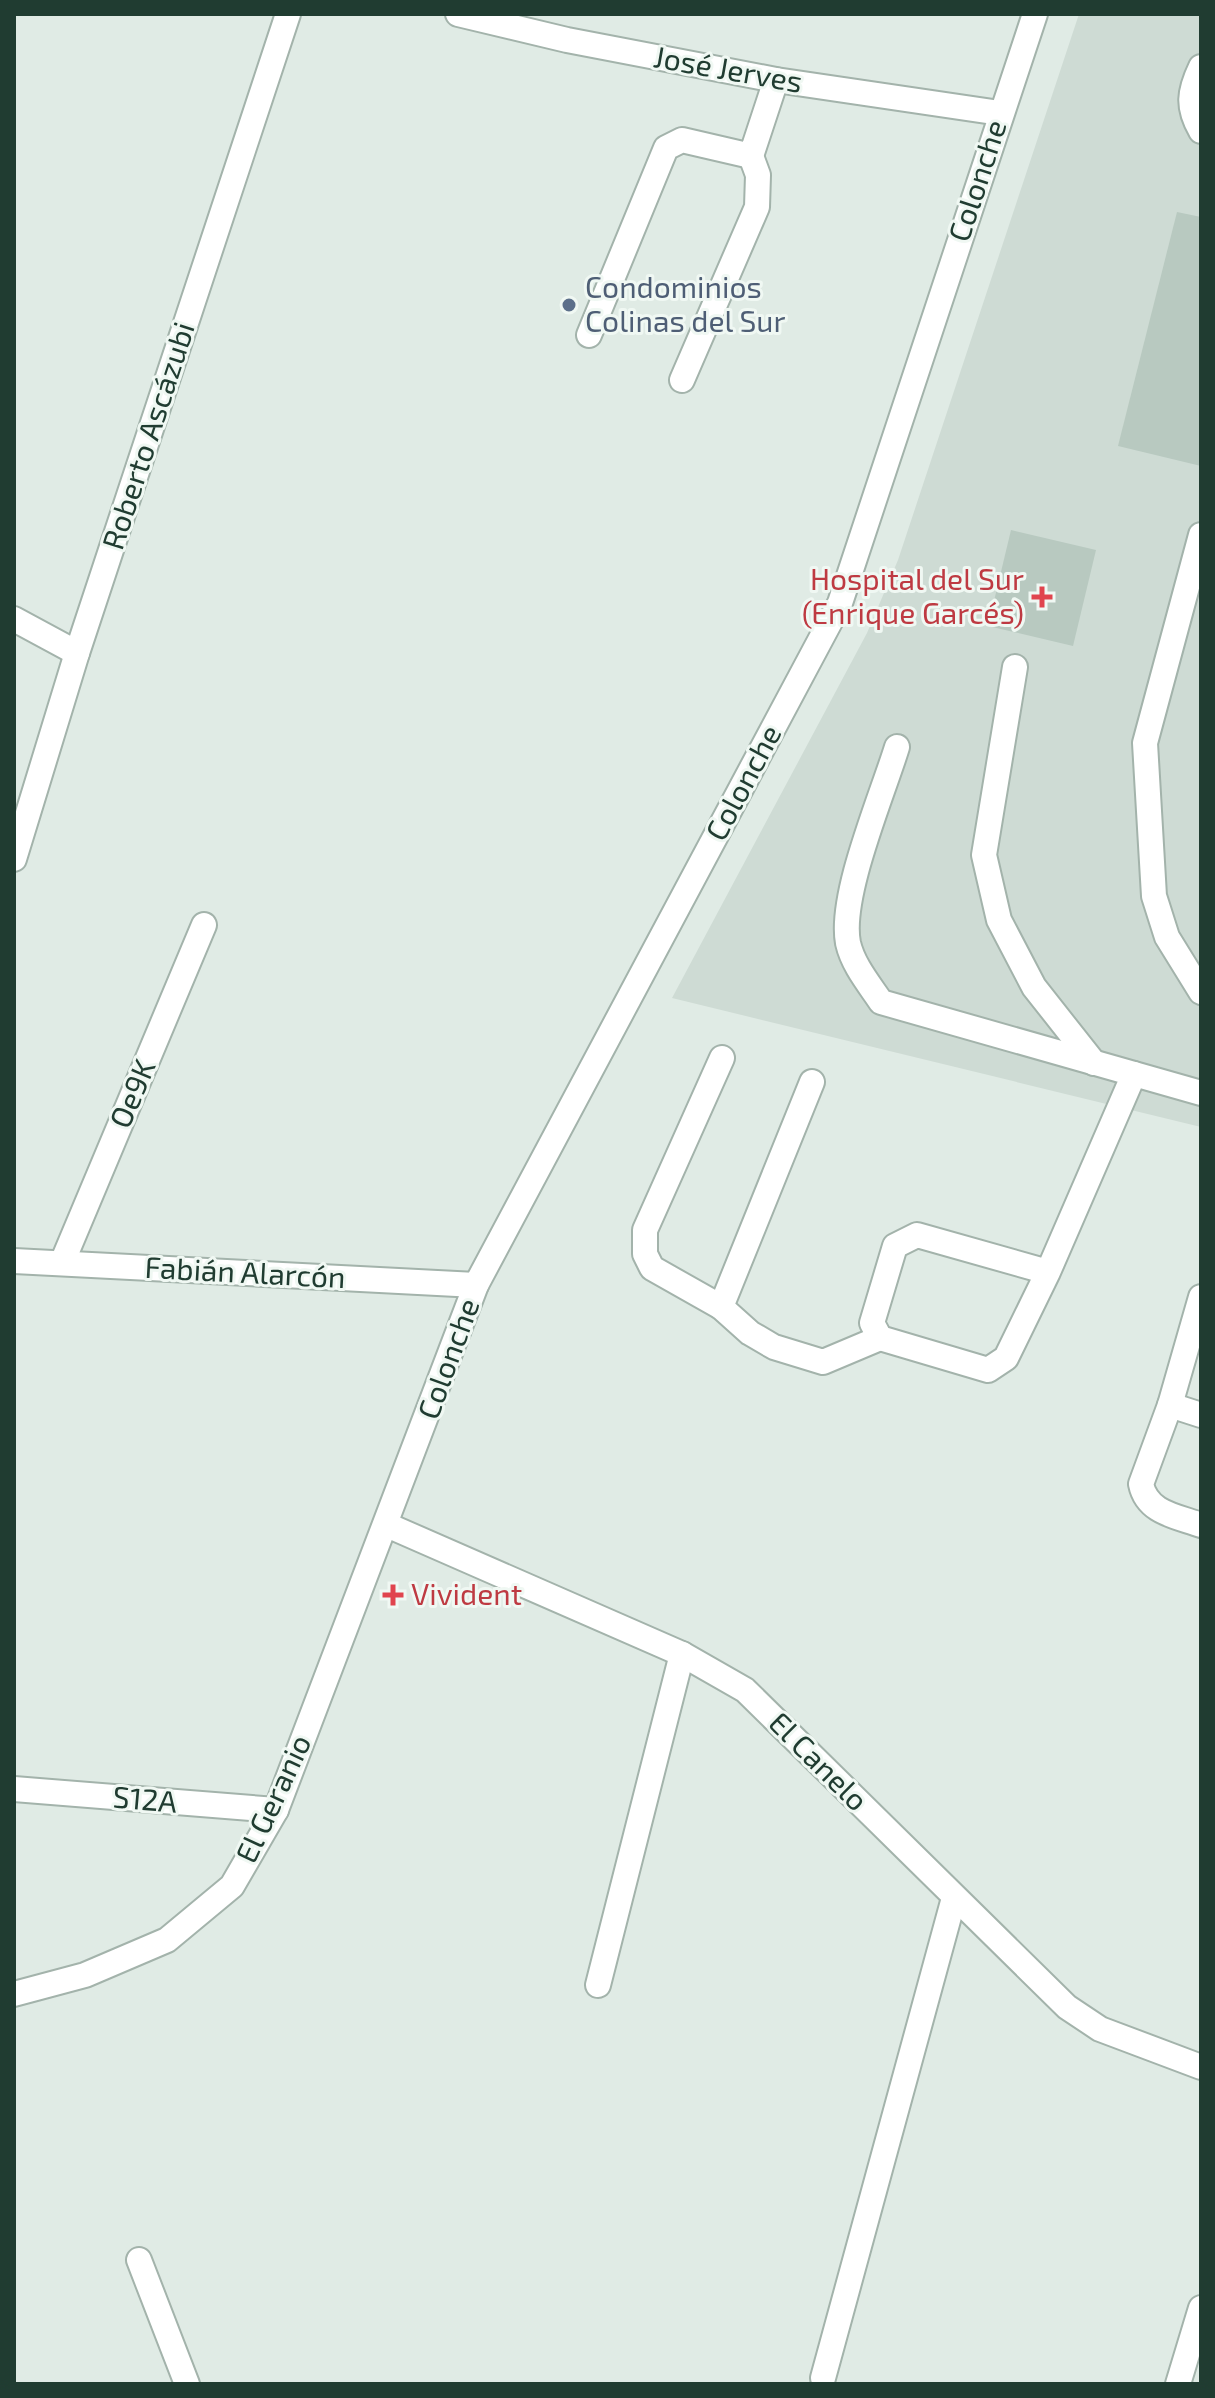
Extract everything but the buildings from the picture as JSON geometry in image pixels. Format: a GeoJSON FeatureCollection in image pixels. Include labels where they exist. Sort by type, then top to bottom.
{"type":"FeatureCollection","features":[{"type":"Feature","properties":{"kind":"street","name":"Roberto Ascázubi"},"geometry":{"type":"LineString","coordinates":[[14,859],[77,653],[288,14]]}},
{"type":"Feature","properties":{"kind":"street","name":"José Jerves"},"geometry":{"type":"LineString","coordinates":[[458,14],[567,40],[776,80],[1000,113]]}},
{"type":"Feature","properties":{"kind":"street","name":"Colonche"},"geometry":{"type":"LineString","coordinates":[[387,1525],[476,1285],[840,603],[1035,14]]}},
{"type":"Feature","properties":{"kind":"street"},"geometry":{"type":"LineString","coordinates":[[1201,67],[1190,89],[1191,114],[1201,131]]}},
{"type":"Feature","properties":{"kind":"street"},"geometry":{"type":"LineString","coordinates":[[682,380],[757,207],[758,175],[751,156],[776,80]]}},
{"type":"Feature","properties":{"kind":"street"},"geometry":{"type":"LineString","coordinates":[[589,335],[666,148],[682,140],[751,156]]}},
{"type":"Feature","properties":{"kind":"street"},"geometry":{"type":"LineString","coordinates":[[1201,535],[1145,743],[1154,896],[1167,937],[1190,980],[1201,992]]}},
{"type":"Feature","properties":{"kind":"street"},"geometry":{"type":"LineString","coordinates":[[14,619],[77,653]]}},
{"type":"Feature","properties":{"kind":"street"},"geometry":{"type":"LineString","coordinates":[[1015,667],[984,855],[999,920],[1034,987],[1094,1063]]}},
{"type":"Feature","properties":{"kind":"street"},"geometry":{"type":"LineString","coordinates":[[897,747],[847,905],[848,943],[860,971],[881,1002],[1201,1093]]}},
{"type":"Feature","properties":{"kind":"street","name":"Oe9K"},"geometry":{"type":"LineString","coordinates":[[62,1263],[204,925]]}},
{"type":"Feature","properties":{"kind":"street"},"geometry":{"type":"LineString","coordinates":[[722,1058],[645,1230],[645,1254],[652,1268],[721,1307],[750,1333],[774,1347],[823,1362],[880,1338],[988,1370],[1006,1358],[1048,1272],[1134,1074]]}},
{"type":"Feature","properties":{"kind":"street"},"geometry":{"type":"LineString","coordinates":[[721,1307],[812,1082]]}},
{"type":"Feature","properties":{"kind":"street"},"geometry":{"type":"LineString","coordinates":[[880,1338],[872,1323],[895,1246],[905,1238],[917,1235],[1048,1272]]}},
{"type":"Feature","properties":{"kind":"street","name":"Fabián Alarcón"},"geometry":{"type":"LineString","coordinates":[[14,1261],[476,1285]]}},
{"type":"Feature","properties":{"kind":"street"},"geometry":{"type":"LineString","coordinates":[[1199,1311],[1141,1484],[1144,1497],[1153,1507],[1201,1525]]}},
{"type":"Feature","properties":{"kind":"street"},"geometry":{"type":"LineString","coordinates":[[1170,1405],[1201,1415]]}},
{"type":"Feature","properties":{"kind":"street","name":"El Canelo"},"geometry":{"type":"LineString","coordinates":[[387,1525],[682,1654],[745,1690],[954,1898],[1078,2014],[1100,2029],[1201,2067]]}},
{"type":"Feature","properties":{"kind":"street","name":"El Geranio"},"geometry":{"type":"LineString","coordinates":[[14,1994],[85,1975],[167,1940],[232,1886],[276,1810],[387,1525]]}},
{"type":"Feature","properties":{"kind":"street"},"geometry":{"type":"LineString","coordinates":[[598,1985],[682,1654]]}},
{"type":"Feature","properties":{"kind":"street","name":"S12A"},"geometry":{"type":"LineString","coordinates":[[14,1789],[276,1810]]}},
{"type":"Feature","properties":{"kind":"street"},"geometry":{"type":"LineString","coordinates":[[823,2378],[954,1898]]}},
{"type":"Feature","properties":{"kind":"street"},"geometry":{"type":"LineString","coordinates":[[139,2260],[187,2384]]}},
{"type":"Feature","properties":{"kind":"street"},"geometry":{"type":"LineString","coordinates":[[1178,2384],[1201,2308]]}},
{"type":"Feature","properties":{"kind":"shaded area","name":"Hospital del Sur (Enrique Garcés)"},"geometry":{"type":"Polygon","coordinates":[[[1079,14],[1201,14],[1201,1127],[672,998],[867,633],[898,560],[1079,14]]]}},
{"type":"Feature","properties":{"kind":"place","name":"Condominios Colinas del Sur"},"geometry":{"type":"Point","coordinates":[569,305]}},
{"type":"Feature","properties":{"kind":"place","name":"Hospital del Sur (Enrique Garcés)"},"geometry":{"type":"Point","coordinates":[1042,597]}},
{"type":"Feature","properties":{"kind":"place","name":"Vivident"},"geometry":{"type":"Point","coordinates":[393,1595]}}]}
